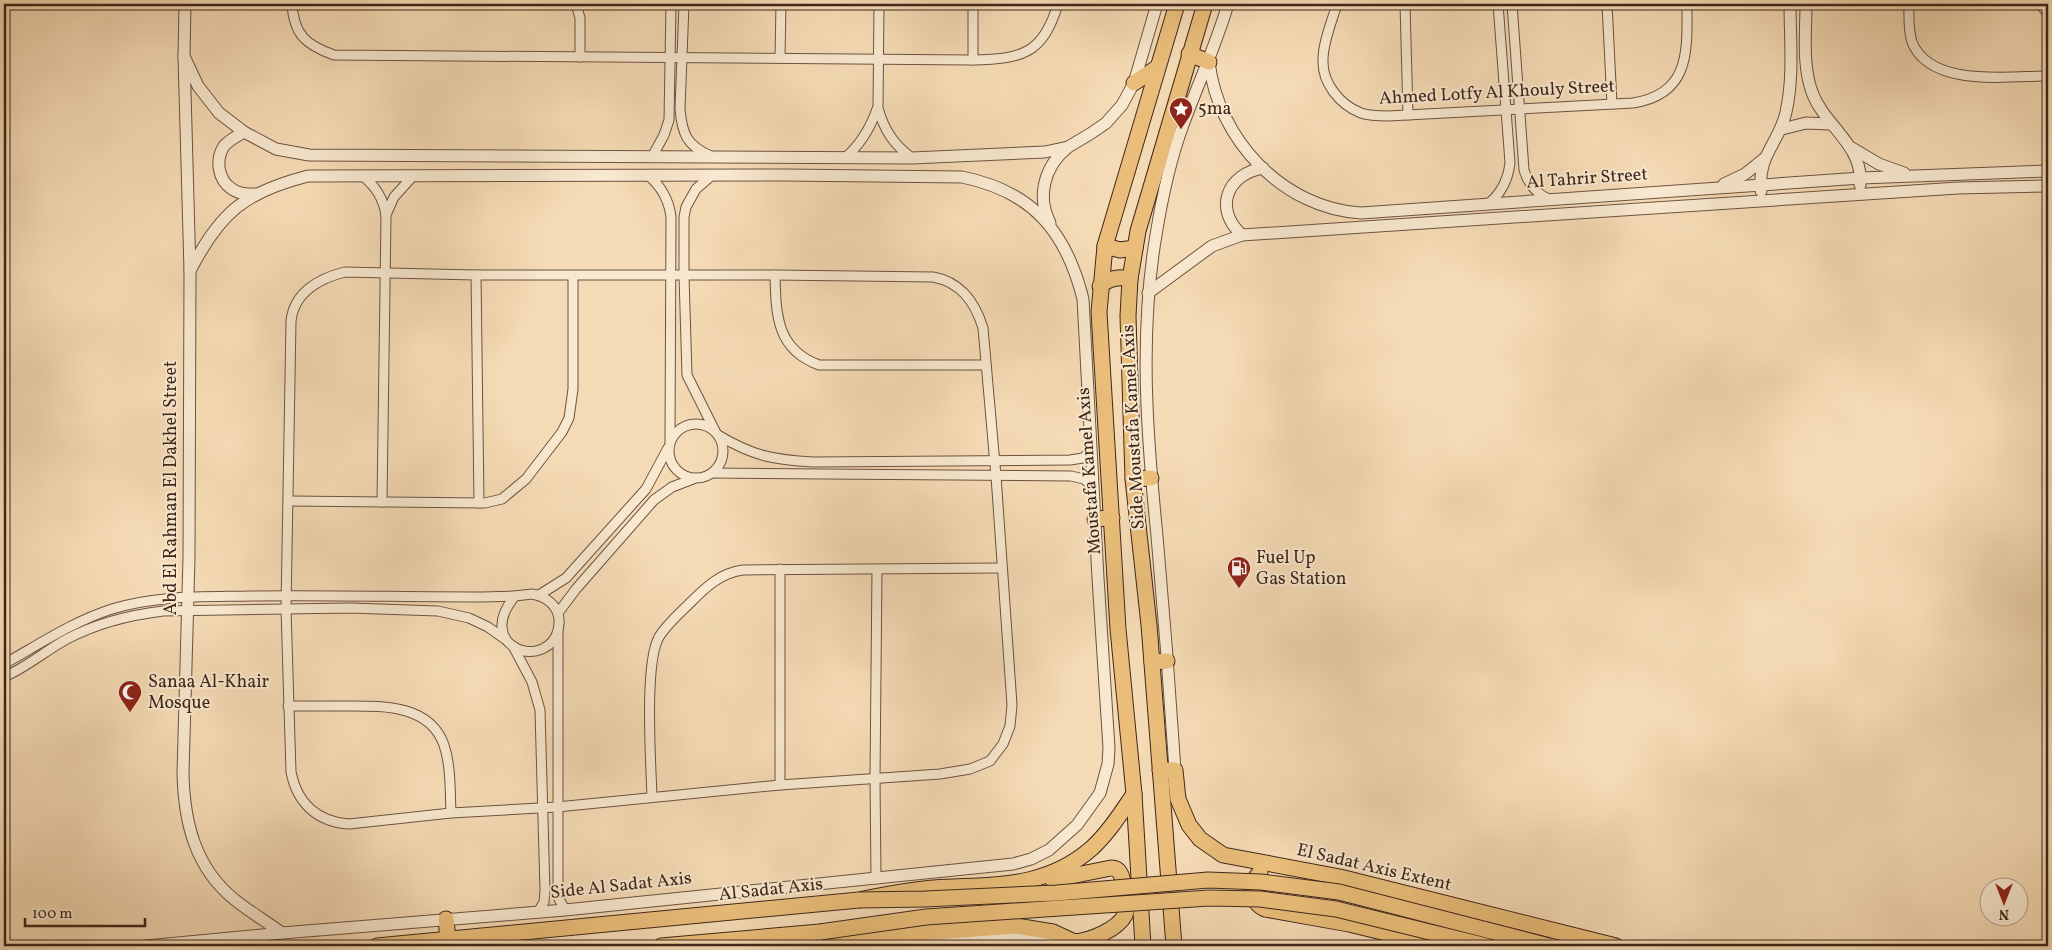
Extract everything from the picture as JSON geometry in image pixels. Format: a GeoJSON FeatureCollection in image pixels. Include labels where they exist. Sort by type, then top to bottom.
{"type":"FeatureCollection","features":[{"type":"Feature","properties":{"kind":"main road","name":"Moustafa Kamel Axis"},"geometry":{"type":"LineString","coordinates":[[1143,946],[1134,794],[1118,629],[1099,312],[1105,246],[1177,4]]}},
{"type":"Feature","properties":{"kind":"main road"},"geometry":{"type":"LineString","coordinates":[[1174,946],[1168,770],[1152,662],[1133,479],[1128,316],[1130,279],[1135,248],[1158,161],[1205,4]]}},
{"type":"Feature","properties":{"kind":"main road"},"geometry":{"type":"LineString","coordinates":[[1189,54],[1209,62]]}},
{"type":"Feature","properties":{"kind":"main road"},"geometry":{"type":"LineString","coordinates":[[1134,83],[1158,68]]}},
{"type":"Feature","properties":{"kind":"main road"},"geometry":{"type":"LineString","coordinates":[[1105,246],[1120,250],[1135,248]]}},
{"type":"Feature","properties":{"kind":"main road"},"geometry":{"type":"LineString","coordinates":[[1100,286],[1116,278],[1130,279]]}},
{"type":"Feature","properties":{"kind":"main road"},"geometry":{"type":"LineString","coordinates":[[1133,479],[1151,478]]}},
{"type":"Feature","properties":{"kind":"main road"},"geometry":{"type":"LineString","coordinates":[[1095,519],[1112,518]]}},
{"type":"Feature","properties":{"kind":"main road"},"geometry":{"type":"LineString","coordinates":[[1152,662],[1167,661]]}},
{"type":"Feature","properties":{"kind":"main road","name":"El Sadat Axis Extent"},"geometry":{"type":"LineString","coordinates":[[1168,770],[1189,825],[1200,839],[1223,855],[1240,860],[1275,864],[1340,878],[1616,946]]}},
{"type":"Feature","properties":{"kind":"main road","name":"Al Sadat Axis"},"geometry":{"type":"LineString","coordinates":[[378,946],[858,900],[912,890],[1012,884],[1041,877],[1063,868],[1091,848],[1114,824],[1134,794]]}},
{"type":"Feature","properties":{"kind":"main road"},"geometry":{"type":"LineString","coordinates":[[1275,864],[1259,873],[1254,881],[1253,895],[1260,906],[1349,924],[1440,946]]}},
{"type":"Feature","properties":{"kind":"main road"},"geometry":{"type":"LineString","coordinates":[[820,932],[906,934],[1016,926],[1041,929],[1079,944],[1100,935],[1124,916],[1126,908],[1121,874],[1117,870],[1111,868],[1066,876],[1041,877]]}},
{"type":"Feature","properties":{"kind":"main road"},"geometry":{"type":"LineString","coordinates":[[858,900],[1057,893],[1208,880],[1261,882],[1339,892],[1549,946]]}},
{"type":"Feature","properties":{"kind":"main road"},"geometry":{"type":"LineString","coordinates":[[661,946],[820,932],[926,917],[1209,898],[1285,902],[1336,909],[1487,946]]}},
{"type":"Feature","properties":{"kind":"main road"},"geometry":{"type":"LineString","coordinates":[[446,920],[448,940]]}},
{"type":"Feature","properties":{"kind":"street","name":"Abd El Rahman El Dakhel Street"},"geometry":{"type":"LineString","coordinates":[[185,4],[184,56],[190,271],[188,611],[183,773],[184,804],[192,840],[202,862],[222,888],[244,908],[282,933]]}},
{"type":"Feature","properties":{"kind":"street"},"geometry":{"type":"LineString","coordinates":[[292,4],[293,15],[306,43],[334,55],[973,60],[1004,60],[1017,57],[1029,51],[1047,31],[1058,4]]}},
{"type":"Feature","properties":{"kind":"street"},"geometry":{"type":"LineString","coordinates":[[576,4],[580,18],[580,57]]}},
{"type":"Feature","properties":{"kind":"street"},"geometry":{"type":"LineString","coordinates":[[652,157],[664,135],[669,120],[671,4]]}},
{"type":"Feature","properties":{"kind":"street"},"geometry":{"type":"LineString","coordinates":[[684,4],[682,125],[685,136],[694,147],[714,157]]}},
{"type":"Feature","properties":{"kind":"street"},"geometry":{"type":"LineString","coordinates":[[780,4],[780,58]]}},
{"type":"Feature","properties":{"kind":"street"},"geometry":{"type":"LineString","coordinates":[[878,4],[878,108],[882,123],[890,137],[900,149],[912,158]]}},
{"type":"Feature","properties":{"kind":"street"},"geometry":{"type":"LineString","coordinates":[[973,4],[973,60]]}},
{"type":"Feature","properties":{"kind":"street"},"geometry":{"type":"LineString","coordinates":[[1095,519],[1083,299],[1072,264],[1053,229],[1044,207],[1044,184],[1053,163],[1068,146],[1106,123],[1122,105],[1134,83],[1157,4]]}},
{"type":"Feature","properties":{"kind":"street","name":"Side Moustafa Kamel Axis"},"geometry":{"type":"LineString","coordinates":[[1168,770],[1167,661],[1151,478],[1145,355],[1148,293],[1156,236],[1167,180],[1183,125],[1209,62],[1228,4]]}},
{"type":"Feature","properties":{"kind":"street","name":"Ahmed Lotfy Al Khouly Street"},"geometry":{"type":"LineString","coordinates":[[1337,4],[1323,60],[1328,83],[1342,102],[1362,114],[1388,116],[1612,104],[1642,101],[1651,98],[1660,94],[1674,82],[1684,65],[1688,4]]}},
{"type":"Feature","properties":{"kind":"street"},"geometry":{"type":"LineString","coordinates":[[1405,4],[1408,115]]}},
{"type":"Feature","properties":{"kind":"street"},"geometry":{"type":"LineString","coordinates":[[1488,204],[1502,190],[1509,172],[1510,163],[1498,4]]}},
{"type":"Feature","properties":{"kind":"street"},"geometry":{"type":"LineString","coordinates":[[1512,4],[1524,170],[1526,178],[1535,191],[1549,200]]}},
{"type":"Feature","properties":{"kind":"street"},"geometry":{"type":"LineString","coordinates":[[1607,4],[1612,104]]}},
{"type":"Feature","properties":{"kind":"street"},"geometry":{"type":"LineString","coordinates":[[1782,129],[1789,98],[1790,4]]}},
{"type":"Feature","properties":{"kind":"street"},"geometry":{"type":"LineString","coordinates":[[1806,4],[1806,70],[1815,99],[1830,124],[1846,139],[1857,158],[1861,178],[1860,194]]}},
{"type":"Feature","properties":{"kind":"street"},"geometry":{"type":"LineString","coordinates":[[1909,4],[1910,33],[1913,43],[1918,53],[1935,67],[1966,76],[2048,76]]}},
{"type":"Feature","properties":{"kind":"street"},"geometry":{"type":"LineString","coordinates":[[2040,4],[2048,14]]}},
{"type":"Feature","properties":{"kind":"street"},"geometry":{"type":"LineString","coordinates":[[184,56],[198,86],[219,113],[244,132],[276,149],[308,156],[912,158],[1030,154],[1068,146]]}},
{"type":"Feature","properties":{"kind":"street","name":"Al Tahrir Street"},"geometry":{"type":"LineString","coordinates":[[1209,62],[1211,81],[1224,113],[1248,151],[1263,168],[1287,189],[1300,197],[1324,206],[1349,212],[1361,213],[1861,178],[2048,172]]}},
{"type":"Feature","properties":{"kind":"street"},"geometry":{"type":"LineString","coordinates":[[845,158],[865,136],[878,108]]}},
{"type":"Feature","properties":{"kind":"street"},"geometry":{"type":"LineString","coordinates":[[1762,200],[1760,184],[1764,158],[1775,136],[1782,129],[1806,123],[1830,124]]}},
{"type":"Feature","properties":{"kind":"street"},"geometry":{"type":"LineString","coordinates":[[244,132],[224,146],[219,157],[219,169],[223,180],[232,189],[243,194],[255,194]]}},
{"type":"Feature","properties":{"kind":"street"},"geometry":{"type":"LineString","coordinates":[[1852,148],[1879,164],[1910,176]]}},
{"type":"Feature","properties":{"kind":"street"},"geometry":{"type":"LineString","coordinates":[[786,158],[786,175]]}},
{"type":"Feature","properties":{"kind":"street"},"geometry":{"type":"LineString","coordinates":[[1718,187],[1745,174],[1764,158]]}},
{"type":"Feature","properties":{"kind":"street"},"geometry":{"type":"LineString","coordinates":[[1242,235],[1230,222],[1226,206],[1230,190],[1246,172],[1263,168]]}},
{"type":"Feature","properties":{"kind":"street"},"geometry":{"type":"LineString","coordinates":[[648,175],[662,190],[670,208],[669,459],[674,469],[683,476],[693,479]]}},
{"type":"Feature","properties":{"kind":"street"},"geometry":{"type":"LineString","coordinates":[[190,271],[204,242],[224,218],[255,194],[277,184],[308,176],[786,175],[962,177],[980,181],[1015,195],[1031,206],[1053,229]]}},
{"type":"Feature","properties":{"kind":"street"},"geometry":{"type":"LineString","coordinates":[[363,176],[381,197],[386,215],[382,502]]}},
{"type":"Feature","properties":{"kind":"street"},"geometry":{"type":"LineString","coordinates":[[386,215],[394,197],[413,176]]}},
{"type":"Feature","properties":{"kind":"street"},"geometry":{"type":"LineString","coordinates":[[558,613],[576,589],[654,500],[672,487],[693,479],[707,477],[713,473],[722,459],[722,443],[687,375],[684,217],[686,207],[696,189],[711,176]]}},
{"type":"Feature","properties":{"kind":"street","name":"Al Tahrir Street"},"geometry":{"type":"LineString","coordinates":[[1148,293],[1212,246],[1242,235],[1975,187],[2048,186]]}},
{"type":"Feature","properties":{"kind":"street"},"geometry":{"type":"LineString","coordinates":[[345,272],[573,276],[775,275],[933,277],[946,280],[966,295],[978,313],[983,328],[996,476],[1012,705],[1010,726],[1003,744],[990,761],[970,769],[940,774],[780,785],[557,807],[452,813],[349,824],[332,822],[315,814],[301,800],[293,783],[291,772],[286,609],[289,501],[289,379],[293,310],[308,289],[322,279],[345,272]]}},
{"type":"Feature","properties":{"kind":"street"},"geometry":{"type":"LineString","coordinates":[[476,275],[479,503]]}},
{"type":"Feature","properties":{"kind":"street"},"geometry":{"type":"LineString","coordinates":[[775,275],[775,302],[780,330],[796,351],[819,365],[986,365]]}},
{"type":"Feature","properties":{"kind":"street"},"geometry":{"type":"LineString","coordinates":[[289,501],[479,503],[498,500],[514,491],[562,432],[569,418],[573,389],[573,276]]}},
{"type":"Feature","properties":{"kind":"street"},"geometry":{"type":"LineString","coordinates":[[539,595],[566,578],[646,489],[669,445],[680,429],[694,424],[701,424],[741,448],[778,460],[813,462],[1070,460],[1083,458],[1091,451]]}},
{"type":"Feature","properties":{"kind":"street"},"geometry":{"type":"LineString","coordinates":[[713,473],[1071,476],[1084,479],[1093,487]]}},
{"type":"Feature","properties":{"kind":"street","name":"Side Al Sadat Axis"},"geometry":{"type":"LineString","coordinates":[[146,946],[565,910],[876,879],[1013,864],[1031,859],[1049,850],[1064,839],[1077,825],[1100,793],[1108,764],[1108,730],[1095,519]]}},
{"type":"Feature","properties":{"kind":"street"},"geometry":{"type":"LineString","coordinates":[[652,797],[651,676],[658,638],[704,588],[719,578],[743,570],[1001,568]]}},
{"type":"Feature","properties":{"kind":"street"},"geometry":{"type":"LineString","coordinates":[[780,569],[780,785]]}},
{"type":"Feature","properties":{"kind":"street"},"geometry":{"type":"LineString","coordinates":[[876,879],[877,570]]}},
{"type":"Feature","properties":{"kind":"street"},"geometry":{"type":"LineString","coordinates":[[4,664],[66,628],[89,617],[138,602],[188,597],[482,598],[539,595],[554,605],[558,613],[559,622],[558,893],[565,910]]}},
{"type":"Feature","properties":{"kind":"street"},"geometry":{"type":"LineString","coordinates":[[505,639],[501,629],[502,614],[514,596]]}},
{"type":"Feature","properties":{"kind":"street"},"geometry":{"type":"LineString","coordinates":[[4,677],[26,666],[68,638],[90,628],[139,614],[163,611],[350,608],[438,611],[475,621],[488,627],[513,646],[526,651],[542,649],[549,645],[558,632]]}},
{"type":"Feature","properties":{"kind":"street"},"geometry":{"type":"LineString","coordinates":[[513,646],[532,682],[539,701],[545,897],[538,912]]}},
{"type":"Feature","properties":{"kind":"street"},"geometry":{"type":"LineString","coordinates":[[288,706],[386,706],[418,715],[431,726],[444,744],[448,765],[452,813]]}},
{"type":"Feature","properties":{"kind":"street"},"geometry":{"type":"LineString","coordinates":[[914,946],[1000,938],[1033,940],[1055,946]]}},
{"type":"Feature","properties":{"kind":"place","name":"5ma"},"geometry":{"type":"Point","coordinates":[1181,130]}},
{"type":"Feature","properties":{"kind":"place","name":"Fuel Up Gas Station"},"geometry":{"type":"Point","coordinates":[1239,589]}},
{"type":"Feature","properties":{"kind":"place","name":"Sanaa Al-Khair Mosque"},"geometry":{"type":"Point","coordinates":[130,713]}}]}
